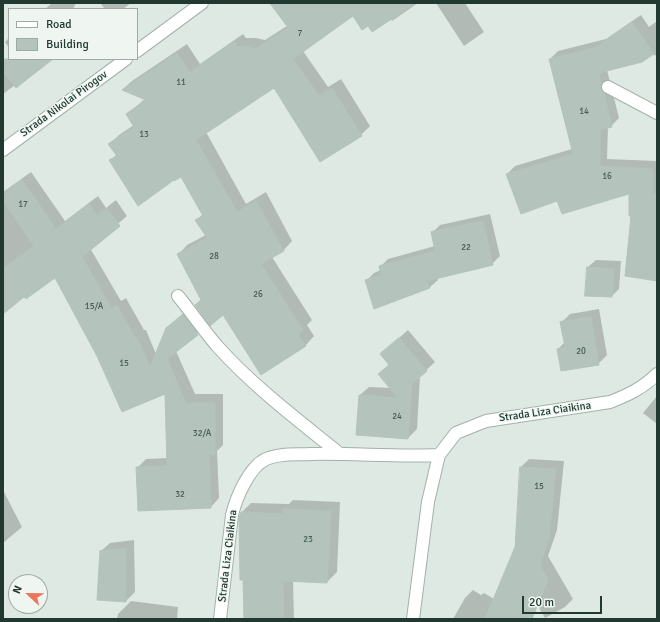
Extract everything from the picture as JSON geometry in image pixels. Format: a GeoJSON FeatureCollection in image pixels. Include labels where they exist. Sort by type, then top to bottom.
{"type":"FeatureCollection","features":[{"type":"Feature","properties":{"kind":"street"},"geometry":{"type":"LineString","coordinates":[[138,50],[202,3]]}},
{"type":"Feature","properties":{"kind":"street","name":"Strada Nikolai Pirogov"},"geometry":{"type":"LineString","coordinates":[[3,150],[125,60]]}},
{"type":"Feature","properties":{"kind":"street"},"geometry":{"type":"LineString","coordinates":[[608,87],[657,114]]}},
{"type":"Feature","properties":{"kind":"street"},"geometry":{"type":"LineString","coordinates":[[178,296],[218,347],[250,379],[285,410],[340,454]]}},
{"type":"Feature","properties":{"kind":"street","name":"Strada Liza Ciaikina"},"geometry":{"type":"LineString","coordinates":[[413,619],[428,502],[438,455],[456,433],[486,421],[610,402],[628,395],[646,385],[657,374]]}},
{"type":"Feature","properties":{"kind":"street","name":"Strada Liza Ciaikina"},"geometry":{"type":"LineString","coordinates":[[220,619],[232,515],[235,502],[250,475],[265,459],[277,456],[340,454],[411,456],[438,455]]}},
{"type":"Feature","properties":{"kind":"building"},"geometry":{"type":"Polygon","coordinates":[[[270,3],[416,3],[372,32],[368,26],[362,30],[353,16],[293,59],[319,96],[332,88],[362,136],[320,162],[274,88],[196,140],[237,212],[256,201],[284,251],[261,264],[303,330],[298,334],[306,346],[261,375],[223,315],[210,326],[195,305],[201,300],[177,254],[207,238],[195,220],[203,216],[181,177],[174,180],[138,206],[109,160],[117,156],[108,144],[134,127],[126,114],[146,100],[122,90],[177,53],[190,72],[234,42],[237,47],[246,46],[255,49],[288,28],[270,3]]]}},
{"type":"Feature","properties":{"kind":"building"},"geometry":{"type":"Polygon","coordinates":[[[632,22],[654,54],[642,62],[599,73],[601,88],[604,93],[612,127],[600,130],[600,166],[653,169],[653,194],[657,194],[657,281],[625,276],[631,216],[629,216],[629,194],[562,214],[557,201],[521,214],[506,174],[573,154],[549,59],[597,47],[632,22]]]}},
{"type":"Feature","properties":{"kind":"building"},"geometry":{"type":"Polygon","coordinates":[[[3,59],[52,60],[16,88],[3,72],[3,59]]]}},
{"type":"Feature","properties":{"kind":"building"},"geometry":{"type":"Polygon","coordinates":[[[22,180],[56,229],[89,204],[97,215],[107,208],[120,226],[82,257],[112,309],[117,305],[135,338],[137,338],[150,367],[166,328],[183,314],[198,335],[167,359],[186,403],[215,403],[215,455],[209,455],[211,508],[138,511],[136,467],[167,466],[165,394],[122,412],[97,356],[55,278],[26,299],[24,297],[3,314],[3,268],[34,246],[3,201],[3,193],[22,180]]]}},
{"type":"Feature","properties":{"kind":"building"},"geometry":{"type":"Polygon","coordinates":[[[483,221],[493,265],[427,281],[430,288],[374,309],[365,280],[381,275],[379,266],[435,251],[431,232],[483,221]]]}},
{"type":"Feature","properties":{"kind":"building"},"geometry":{"type":"Polygon","coordinates":[[[587,267],[614,269],[612,297],[585,296],[587,267]]]}},
{"type":"Feature","properties":{"kind":"building"},"geometry":{"type":"Polygon","coordinates":[[[591,317],[599,365],[561,371],[557,349],[565,347],[560,322],[591,317]]]}},
{"type":"Feature","properties":{"kind":"building"},"geometry":{"type":"Polygon","coordinates":[[[399,338],[427,371],[412,384],[408,439],[356,435],[359,395],[398,398],[378,374],[389,365],[380,354],[399,338]]]}},
{"type":"Feature","properties":{"kind":"building"},"geometry":{"type":"Polygon","coordinates":[[[520,467],[556,469],[549,539],[540,565],[548,579],[532,619],[485,619],[515,547],[520,467]]]}},
{"type":"Feature","properties":{"kind":"building"},"geometry":{"type":"Polygon","coordinates":[[[283,509],[331,511],[327,583],[283,581],[284,619],[244,619],[243,580],[240,580],[239,518],[241,512],[283,514],[283,509]]]}},
{"type":"Feature","properties":{"kind":"building"},"geometry":{"type":"Polygon","coordinates":[[[126,549],[126,602],[97,600],[100,551],[126,549]]]}}]}
